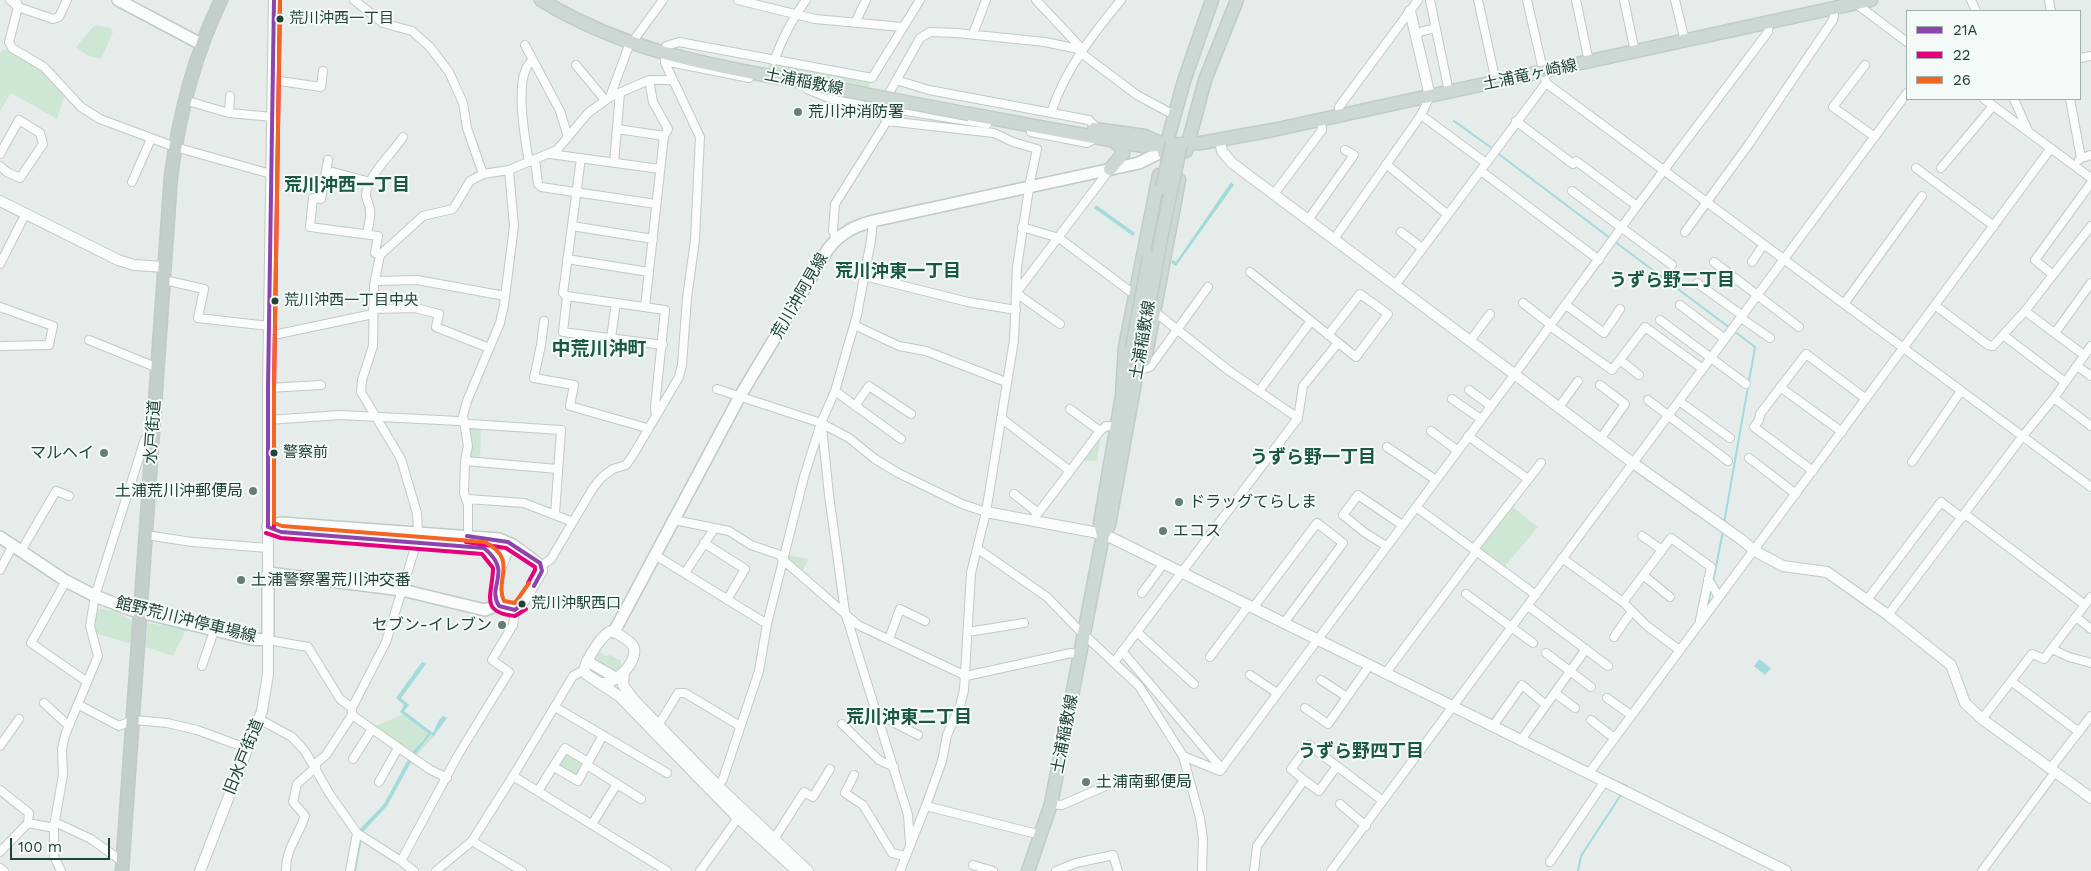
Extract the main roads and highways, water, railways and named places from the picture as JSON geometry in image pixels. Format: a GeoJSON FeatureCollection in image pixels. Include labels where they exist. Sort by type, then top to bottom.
{"type":"FeatureCollection","features":[{"type":"Feature","properties":{"kind":"highway","name":"水戸街道"},"geometry":{"type":"LineString","coordinates":[[124,868],[164,267],[175,147],[184,100],[201,44],[220,0]]}},
{"type":"Feature","properties":{"kind":"main road"},"geometry":{"type":"LineString","coordinates":[[118,0],[201,44]]}},
{"type":"Feature","properties":{"kind":"main road","name":"土浦稲敷線"},"geometry":{"type":"LineString","coordinates":[[541,0],[566,15],[665,54],[708,64],[786,75],[1096,134],[1144,136],[1177,144]]}},
{"type":"Feature","properties":{"kind":"main road","name":"土浦稲敷線"},"geometry":{"type":"LineString","coordinates":[[556,0],[633,40]]}},
{"type":"Feature","properties":{"kind":"main road"},"geometry":{"type":"LineString","coordinates":[[1177,144],[1174,115],[1212,0]]}},
{"type":"Feature","properties":{"kind":"main road"},"geometry":{"type":"LineString","coordinates":[[1128,421],[1144,369],[1155,312],[1177,144],[1188,82],[1220,0]]}},
{"type":"Feature","properties":{"kind":"main road"},"geometry":{"type":"LineString","coordinates":[[1122,396],[1125,347],[1135,295],[1177,144],[1210,47],[1229,0]]}},
{"type":"Feature","properties":{"kind":"main road"},"geometry":{"type":"LineString","coordinates":[[1177,144],[1237,0]]}},
{"type":"Feature","properties":{"kind":"main road","name":"土浦竜ヶ崎線"},"geometry":{"type":"LineString","coordinates":[[1177,144],[1220,141],[1496,82],[1545,77],[1589,62],[1853,2],[1871,0]]}},
{"type":"Feature","properties":{"kind":"main road","name":"土浦稲敷線"},"geometry":{"type":"LineString","coordinates":[[1096,134],[1115,142],[1143,146],[1177,144]]}},
{"type":"Feature","properties":{"kind":"main road"},"geometry":{"type":"LineString","coordinates":[[1110,169],[1122,154],[1122,149],[1115,142]]}},
{"type":"Feature","properties":{"kind":"main road","name":"土浦稲敷線"},"geometry":{"type":"LineString","coordinates":[[1028,871],[1051,804],[1103,535],[1109,525],[1128,421],[1137,349],[1177,144]]}},
{"type":"Feature","properties":{"kind":"main road","name":"荒川沖阿見線"},"geometry":{"type":"LineString","coordinates":[[614,632],[740,396],[828,249],[836,239],[849,229],[873,221],[1144,161],[1177,144]]}},
{"type":"Feature","properties":{"kind":"main road","name":"土浦稲敷線"},"geometry":{"type":"LineString","coordinates":[[1103,535],[1100,523],[1116,427],[1122,396],[1137,349]]}},
{"type":"Feature","properties":{"kind":"main road"},"geometry":{"type":"LineString","coordinates":[[268,527],[281,532],[417,537],[468,536],[499,539],[514,545],[541,566]]}},
{"type":"Feature","properties":{"kind":"main road","name":"館野荒川沖停車場線"},"geometry":{"type":"LineString","coordinates":[[0,537],[66,581],[95,596],[140,612],[251,639],[268,640],[268,573],[402,590],[481,610],[489,610],[497,605]]}},
{"type":"Feature","properties":{"kind":"main road"},"geometry":{"type":"LineString","coordinates":[[417,537],[477,546]]}},
{"type":"Feature","properties":{"kind":"water"},"geometry":{"type":"Polygon","coordinates":[[[1231,182],[1234,185],[1176,266],[1171,263],[1173,260],[1176,262],[1231,182]]]}},
{"type":"Feature","properties":{"kind":"water"},"geometry":{"type":"Polygon","coordinates":[[[1096,205],[1135,233],[1133,236],[1094,208],[1096,205]]]}},
{"type":"Feature","properties":{"kind":"water"},"geometry":{"type":"Polygon","coordinates":[[[1759,659],[1771,668],[1765,675],[1754,666],[1759,659]]]}},
{"type":"Feature","properties":{"kind":"water"},"geometry":{"type":"Polygon","coordinates":[[[422,662],[426,664],[401,698],[409,705],[404,711],[433,733],[439,720],[443,716],[447,718],[433,737],[431,734],[416,753],[387,806],[363,832],[356,871],[352,871],[359,830],[384,804],[412,752],[428,733],[400,712],[404,705],[396,698],[422,662]]]}},
{"type":"Feature","properties":{"kind":"waterway"},"geometry":{"type":"LineString","coordinates":[[1454,121],[1493,149]]}},
{"type":"Feature","properties":{"kind":"waterway"},"geometry":{"type":"LineString","coordinates":[[1496,152],[1610,238]]}},
{"type":"Feature","properties":{"kind":"waterway"},"geometry":{"type":"LineString","coordinates":[[1614,241],[1730,328]]}},
{"type":"Feature","properties":{"kind":"waterway"},"geometry":{"type":"LineString","coordinates":[[1724,523],[1755,347],[1734,331]]}},
{"type":"Feature","properties":{"kind":"waterway"},"geometry":{"type":"LineString","coordinates":[[1713,582],[1723,531]]}},
{"type":"Feature","properties":{"kind":"waterway"},"geometry":{"type":"LineString","coordinates":[[1708,607],[1711,589]]}},
{"type":"Feature","properties":{"kind":"waterway"},"geometry":{"type":"LineString","coordinates":[[1614,781],[1626,787]]}},
{"type":"Feature","properties":{"kind":"waterway"},"geometry":{"type":"LineString","coordinates":[[1578,871],[1581,856],[1622,793]]}},
{"type":"Feature","properties":{"kind":"place","name":"荒川沖西一丁目"},"geometry":{"type":"Point","coordinates":[280,19]}},
{"type":"Feature","properties":{"kind":"place","name":"荒川沖消防署"},"geometry":{"type":"Point","coordinates":[798,112]}},
{"type":"Feature","properties":{"kind":"place","name":"荒川沖西一丁目中央"},"geometry":{"type":"Point","coordinates":[275,301]}},
{"type":"Feature","properties":{"kind":"place","name":"マルヘイ"},"geometry":{"type":"Point","coordinates":[104,453]}},
{"type":"Feature","properties":{"kind":"place","name":"警察前"},"geometry":{"type":"Point","coordinates":[274,453]}},
{"type":"Feature","properties":{"kind":"place","name":"土浦荒川沖郵便局"},"geometry":{"type":"Point","coordinates":[253,491]}},
{"type":"Feature","properties":{"kind":"place","name":"ドラッグてらしま"},"geometry":{"type":"Point","coordinates":[1179,502]}},
{"type":"Feature","properties":{"kind":"place","name":"エコス"},"geometry":{"type":"Point","coordinates":[1163,531]}},
{"type":"Feature","properties":{"kind":"place","name":"土浦警察署荒川沖交番"},"geometry":{"type":"Point","coordinates":[241,580]}},
{"type":"Feature","properties":{"kind":"place","name":"荒川沖駅西口"},"geometry":{"type":"Point","coordinates":[522,604]}},
{"type":"Feature","properties":{"kind":"place","name":"セブン-イレブン"},"geometry":{"type":"Point","coordinates":[502,625]}},
{"type":"Feature","properties":{"kind":"place","name":"土浦南郵便局"},"geometry":{"type":"Point","coordinates":[1086,782]}},
{"type":"Feature","properties":{"kind":"district","name":"荒川沖西一丁目"},"geometry":{"type":"Point","coordinates":[347,186]}},
{"type":"Feature","properties":{"kind":"district","name":"荒川沖東一丁目"},"geometry":{"type":"Point","coordinates":[898,272]}},
{"type":"Feature","properties":{"kind":"district","name":"うずら野二丁目"},"geometry":{"type":"Point","coordinates":[1672,281]}},
{"type":"Feature","properties":{"kind":"district","name":"中荒川沖町"},"geometry":{"type":"Point","coordinates":[599,349]}},
{"type":"Feature","properties":{"kind":"district","name":"うずら野一丁目"},"geometry":{"type":"Point","coordinates":[1313,458]}},
{"type":"Feature","properties":{"kind":"district","name":"荒川沖東二丁目"},"geometry":{"type":"Point","coordinates":[909,718]}},
{"type":"Feature","properties":{"kind":"district","name":"うずら野四丁目"},"geometry":{"type":"Point","coordinates":[1361,752]}}]}
